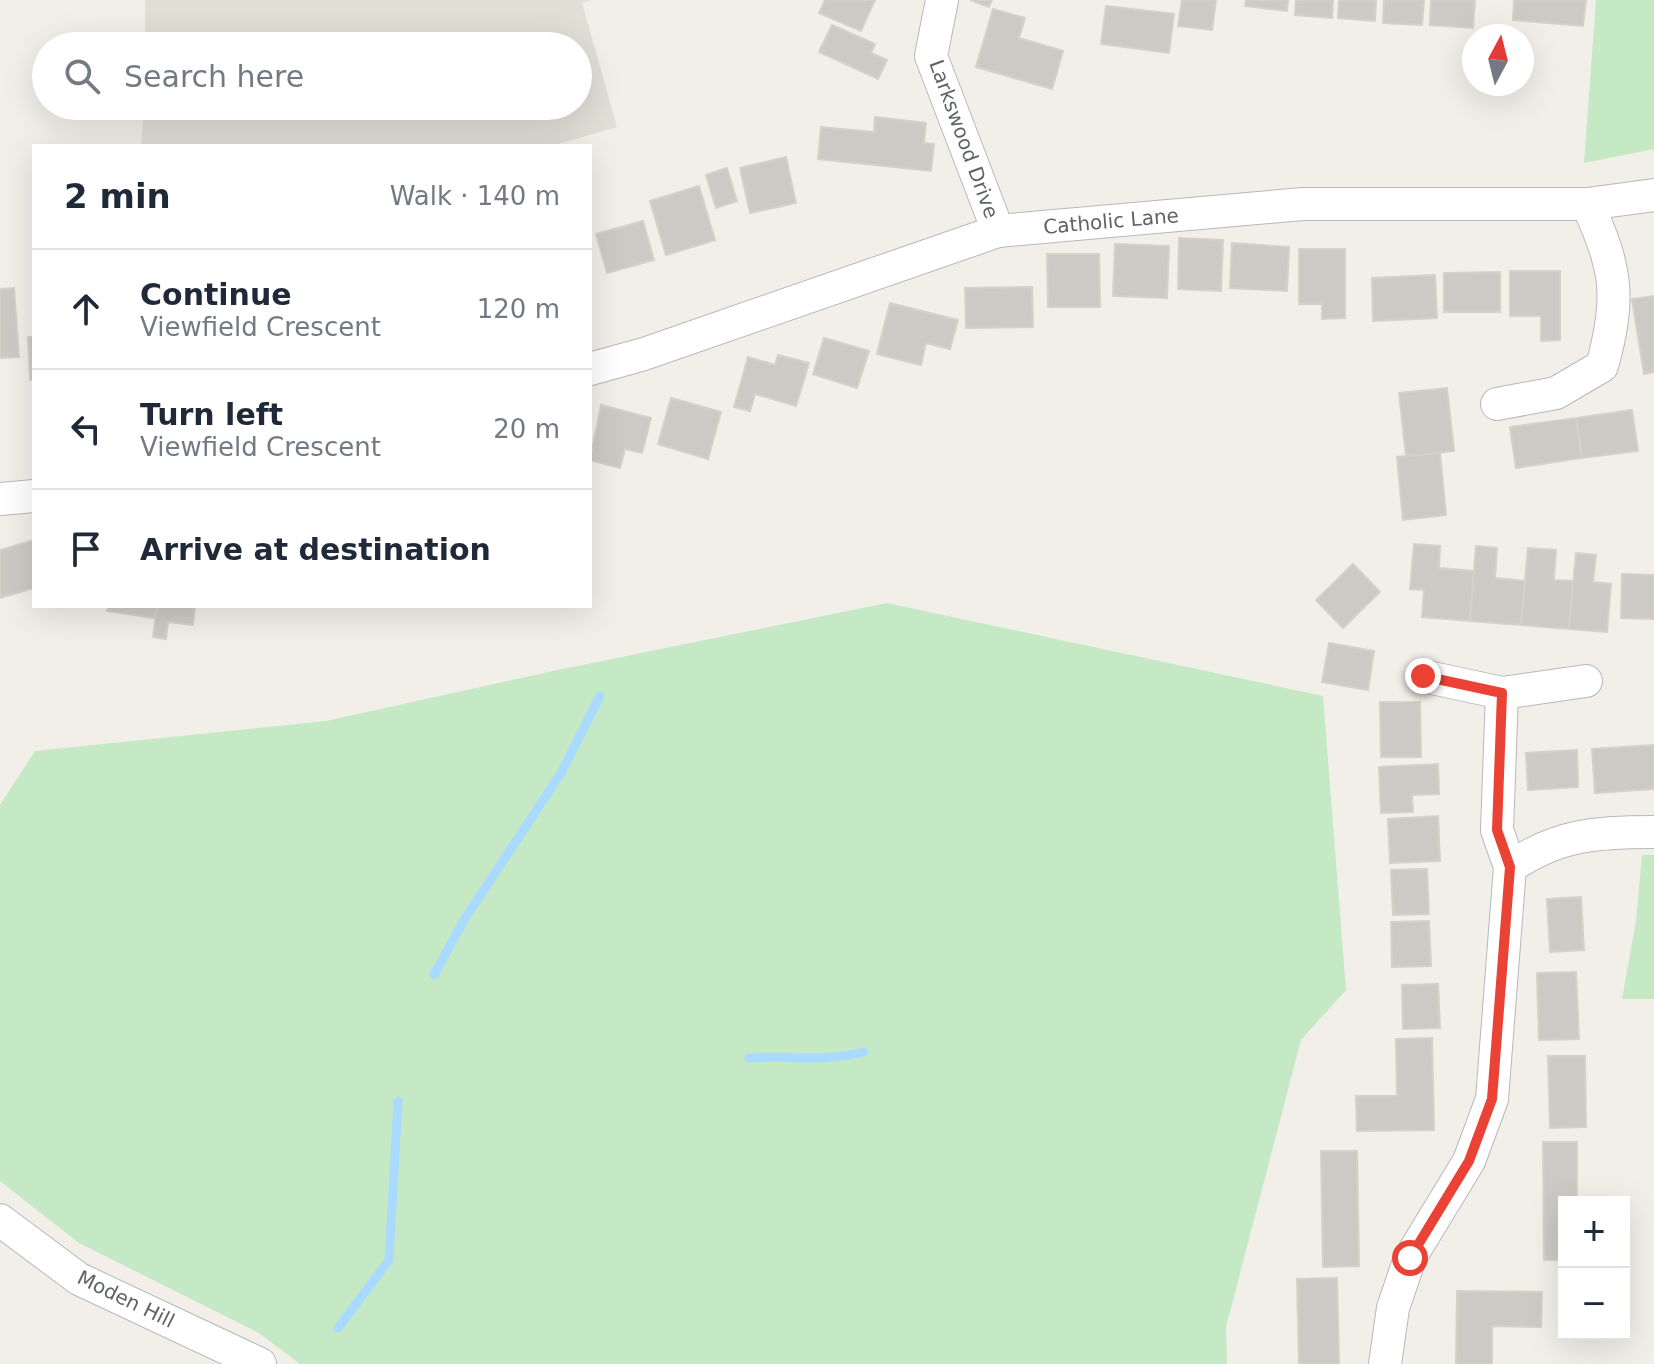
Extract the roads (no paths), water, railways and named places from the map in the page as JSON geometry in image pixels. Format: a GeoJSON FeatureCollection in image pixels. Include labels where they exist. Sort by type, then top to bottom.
{"type":"FeatureCollection","features":[{"type":"Feature","properties":{"kind":"street","name":"Larkswood Drive"},"geometry":{"type":"LineString","coordinates":[[942,0],[931,56],[998,231]]}},
{"type":"Feature","properties":{"kind":"street","name":"Catholic Lane"},"geometry":{"type":"LineString","coordinates":[[592,368],[644,354],[998,231],[1303,204],[1509,201],[1587,204],[1654,195]]}},
{"type":"Feature","properties":{"kind":"street"},"geometry":{"type":"LineString","coordinates":[[1497,404],[1556,393],[1602,366],[1617,295],[1605,241],[1587,204]]}},
{"type":"Feature","properties":{"kind":"street"},"geometry":{"type":"LineString","coordinates":[[0,499],[32,496]]}},
{"type":"Feature","properties":{"kind":"street"},"geometry":{"type":"LineString","coordinates":[[1423,676],[1502,693],[1586,681]]}},
{"type":"Feature","properties":{"kind":"street"},"geometry":{"type":"LineString","coordinates":[[1385,1364],[1393,1308],[1410,1258],[1469,1161],[1492,1099],[1510,867],[1497,830],[1502,693]]}},
{"type":"Feature","properties":{"kind":"street"},"geometry":{"type":"LineString","coordinates":[[1510,867],[1538,848],[1561,840],[1601,832],[1654,832]]}},
{"type":"Feature","properties":{"kind":"street","name":"Moden Hill"},"geometry":{"type":"LineString","coordinates":[[0,1220],[79,1279],[260,1364]]}},
{"type":"Feature","properties":{"kind":"waterway"},"geometry":{"type":"LineString","coordinates":[[434,975],[464,920],[561,773],[600,696]]}},
{"type":"Feature","properties":{"kind":"waterway"},"geometry":{"type":"LineString","coordinates":[[749,1058],[819,1058],[864,1052]]}},
{"type":"Feature","properties":{"kind":"waterway"},"geometry":{"type":"LineString","coordinates":[[338,1328],[389,1260],[398,1101]]}}]}
